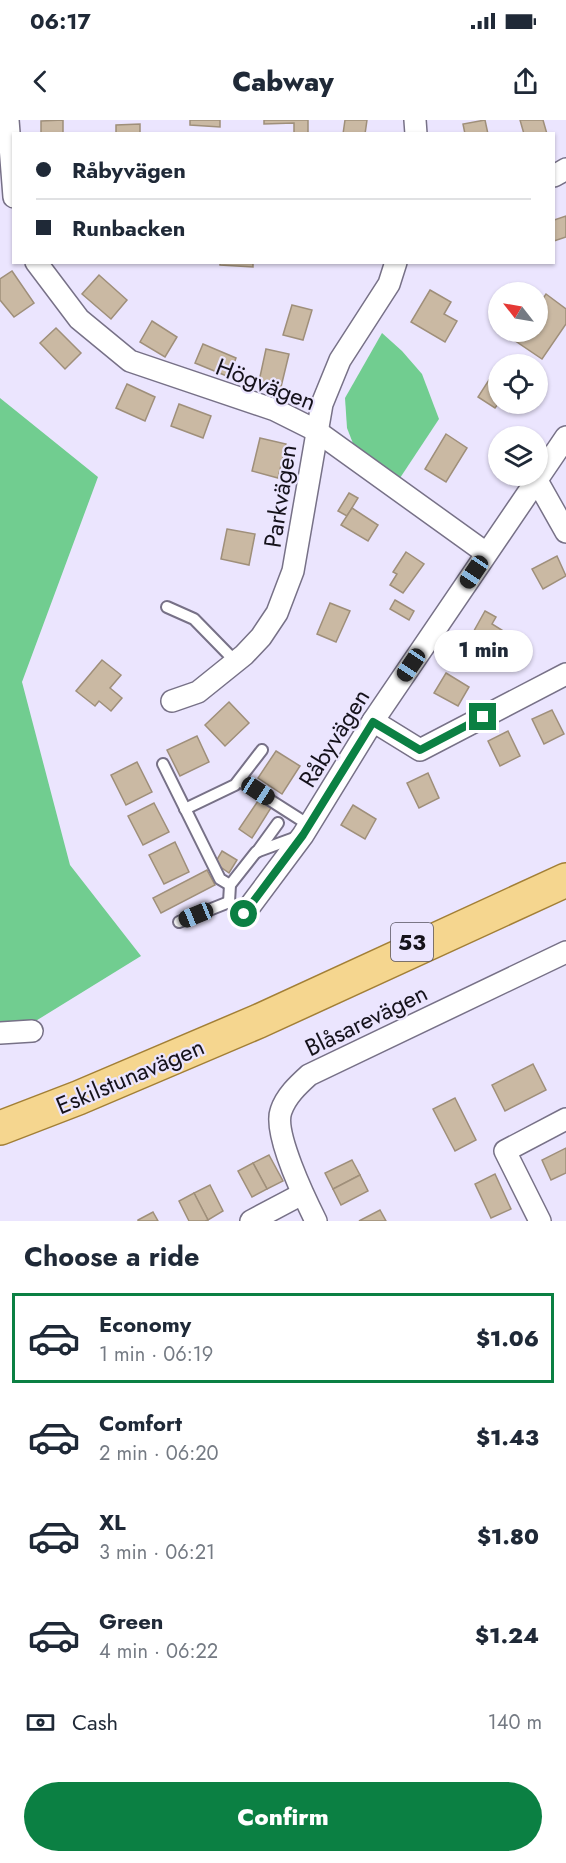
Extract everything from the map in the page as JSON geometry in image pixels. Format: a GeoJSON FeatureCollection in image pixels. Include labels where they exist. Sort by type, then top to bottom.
{"type":"FeatureCollection","features":[{"type":"Feature","properties":{"kind":"main road","name":"Eskilstunavägen"},"geometry":{"type":"LineString","coordinates":[[259,1021],[566,863]]}},
{"type":"Feature","properties":{"kind":"main road","name":"Eskilstunavägen"},"geometry":{"type":"LineString","coordinates":[[0,1128],[78,1098],[259,1021],[566,880]]}},
{"type":"Feature","properties":{"kind":"street"},"geometry":{"type":"LineString","coordinates":[[8,120],[10,192]]}},
{"type":"Feature","properties":{"kind":"street","name":"Högvägen"},"geometry":{"type":"LineString","coordinates":[[38,264],[79,319],[130,361],[275,410],[315,430],[486,553]]}},
{"type":"Feature","properties":{"kind":"street","name":"Parkvägen"},"geometry":{"type":"LineString","coordinates":[[172,701],[198,692],[235,661],[261,637],[277,613],[293,571],[309,484],[315,430],[322,404],[340,360],[389,284],[395,264]]}},
{"type":"Feature","properties":{"kind":"street","name":"Råbyvägen"},"geometry":{"type":"LineString","coordinates":[[548,462],[566,437]]}},
{"type":"Feature","properties":{"kind":"street","name":"Råbyvägen"},"geometry":{"type":"LineString","coordinates":[[236,908],[306,830],[373,722],[531,486]]}},
{"type":"Feature","properties":{"kind":"street"},"geometry":{"type":"LineString","coordinates":[[540,486],[566,532]]}},
{"type":"Feature","properties":{"kind":"street"},"geometry":{"type":"LineString","coordinates":[[373,722],[420,750],[566,674]]}},
{"type":"Feature","properties":{"kind":"street","name":"Blåsarevägen"},"geometry":{"type":"LineString","coordinates":[[316,1221],[302,1194],[278,1124],[287,1098],[309,1075],[566,952]]}},
{"type":"Feature","properties":{"kind":"street"},"geometry":{"type":"LineString","coordinates":[[0,1033],[32,1031]]}},
{"type":"Feature","properties":{"kind":"street"},"geometry":{"type":"LineString","coordinates":[[540,1221],[505,1151],[566,1119]]}},
{"type":"Feature","properties":{"kind":"street"},"geometry":{"type":"LineString","coordinates":[[251,1221],[302,1194]]}},
{"type":"Feature","properties":{"kind":"lane"},"geometry":{"type":"LineString","coordinates":[[167,607],[194,619],[235,661]]}},
{"type":"Feature","properties":{"kind":"lane"},"geometry":{"type":"LineString","coordinates":[[184,809],[240,781],[262,750]]}},
{"type":"Feature","properties":{"kind":"lane"},"geometry":{"type":"LineString","coordinates":[[162,764],[220,879],[230,885],[236,908],[179,922]]}},
{"type":"Feature","properties":{"kind":"lane"},"geometry":{"type":"LineString","coordinates":[[240,781],[306,830],[256,852]]}},
{"type":"Feature","properties":{"kind":"lane"},"geometry":{"type":"LineString","coordinates":[[230,885],[278,823]]}},
{"type":"Feature","properties":{"kind":"green space"},"geometry":{"type":"Polygon","coordinates":[[[382,333],[422,374],[439,419],[400,478],[354,446],[347,428],[345,398],[382,333]]]}},
{"type":"Feature","properties":{"kind":"green space"},"geometry":{"type":"Polygon","coordinates":[[[0,398],[98,477],[22,682],[70,865],[141,956],[0,1043],[0,398]]]}},
{"type":"Feature","properties":{"kind":"building"},"geometry":{"type":"Polygon","coordinates":[[[63,120],[63,132],[41,132],[41,121],[63,120]]]}},
{"type":"Feature","properties":{"kind":"building"},"geometry":{"type":"Polygon","coordinates":[[[190,120],[220,120],[220,127],[190,125],[190,120]]]}},
{"type":"Feature","properties":{"kind":"building"},"geometry":{"type":"Polygon","coordinates":[[[264,120],[308,120],[308,132],[294,132],[294,123],[264,124],[264,120]]]}},
{"type":"Feature","properties":{"kind":"building"},"geometry":{"type":"Polygon","coordinates":[[[345,120],[367,120],[365,132],[343,132],[345,120]]]}},
{"type":"Feature","properties":{"kind":"building"},"geometry":{"type":"Polygon","coordinates":[[[485,120],[488,132],[465,132],[463,124],[485,120]]]}},
{"type":"Feature","properties":{"kind":"building"},"geometry":{"type":"Polygon","coordinates":[[[520,120],[543,120],[546,132],[523,132],[520,120]]]}},
{"type":"Feature","properties":{"kind":"building"},"geometry":{"type":"Polygon","coordinates":[[[140,124],[140,132],[116,132],[116,125],[140,124]]]}},
{"type":"Feature","properties":{"kind":"building"},"geometry":{"type":"Polygon","coordinates":[[[566,216],[566,237],[555,241],[555,220],[566,216]]]}},
{"type":"Feature","properties":{"kind":"building"},"geometry":{"type":"Polygon","coordinates":[[[253,264],[253,267],[220,265],[253,264]]]}},
{"type":"Feature","properties":{"kind":"building"},"geometry":{"type":"Polygon","coordinates":[[[12,271],[34,303],[14,317],[0,300],[0,279],[12,271]]]}},
{"type":"Feature","properties":{"kind":"building"},"geometry":{"type":"Polygon","coordinates":[[[99,275],[127,300],[111,319],[82,294],[99,275]]]}},
{"type":"Feature","properties":{"kind":"building"},"geometry":{"type":"Polygon","coordinates":[[[430,290],[451,302],[444,314],[457,321],[445,342],[411,322],[430,290]]]}},
{"type":"Feature","properties":{"kind":"building"},"geometry":{"type":"Polygon","coordinates":[[[548,296],[566,309],[566,324],[545,354],[535,354],[517,342],[548,342],[548,296]]]}},
{"type":"Feature","properties":{"kind":"building"},"geometry":{"type":"Polygon","coordinates":[[[292,305],[312,310],[303,340],[283,335],[292,305]]]}},
{"type":"Feature","properties":{"kind":"building"},"geometry":{"type":"Polygon","coordinates":[[[152,321],[177,337],[165,357],[140,342],[152,321]]]}},
{"type":"Feature","properties":{"kind":"building"},"geometry":{"type":"Polygon","coordinates":[[[56,328],[81,353],[65,369],[40,343],[56,328]]]}},
{"type":"Feature","properties":{"kind":"building"},"geometry":{"type":"Polygon","coordinates":[[[203,344],[236,358],[229,377],[195,363],[203,344]]]}},
{"type":"Feature","properties":{"kind":"building"},"geometry":{"type":"Polygon","coordinates":[[[266,349],[289,354],[280,391],[258,386],[266,349]]]}},
{"type":"Feature","properties":{"kind":"building"},"geometry":{"type":"Polygon","coordinates":[[[488,381],[488,403],[478,397],[488,381]]]}},
{"type":"Feature","properties":{"kind":"building"},"geometry":{"type":"Polygon","coordinates":[[[127,384],[155,397],[145,421],[116,408],[127,384]]]}},
{"type":"Feature","properties":{"kind":"building"},"geometry":{"type":"Polygon","coordinates":[[[179,404],[211,416],[203,438],[171,426],[179,404]]]}},
{"type":"Feature","properties":{"kind":"building"},"geometry":{"type":"Polygon","coordinates":[[[446,434],[467,448],[446,482],[425,469],[446,434]]]}},
{"type":"Feature","properties":{"kind":"building"},"geometry":{"type":"Polygon","coordinates":[[[260,438],[286,444],[278,478],[252,471],[260,438]]]}},
{"type":"Feature","properties":{"kind":"building"},"geometry":{"type":"Polygon","coordinates":[[[349,493],[358,498],[347,516],[338,511],[349,493]]]}},
{"type":"Feature","properties":{"kind":"building"},"geometry":{"type":"Polygon","coordinates":[[[352,508],[378,525],[368,541],[341,525],[352,508]]]}},
{"type":"Feature","properties":{"kind":"building"},"geometry":{"type":"Polygon","coordinates":[[[227,529],[255,534],[249,565],[221,559],[227,529]]]}},
{"type":"Feature","properties":{"kind":"building"},"geometry":{"type":"Polygon","coordinates":[[[406,552],[424,564],[403,593],[390,585],[397,574],[393,572],[406,552]]]}},
{"type":"Feature","properties":{"kind":"building"},"geometry":{"type":"Polygon","coordinates":[[[557,556],[566,576],[543,589],[532,569],[557,556]]]}},
{"type":"Feature","properties":{"kind":"building"},"geometry":{"type":"Polygon","coordinates":[[[395,600],[414,611],[409,620],[390,609],[395,600]]]}},
{"type":"Feature","properties":{"kind":"building"},"geometry":{"type":"Polygon","coordinates":[[[330,603],[350,611],[336,642],[317,634],[330,603]]]}},
{"type":"Feature","properties":{"kind":"building"},"geometry":{"type":"Polygon","coordinates":[[[485,611],[496,617],[492,624],[505,632],[494,652],[470,638],[485,611]]]}},
{"type":"Feature","properties":{"kind":"building"},"geometry":{"type":"Polygon","coordinates":[[[102,660],[121,675],[110,688],[122,698],[111,711],[99,701],[95,706],[76,691],[102,660]]]}},
{"type":"Feature","properties":{"kind":"building"},"geometry":{"type":"Polygon","coordinates":[[[446,673],[469,687],[458,706],[434,693],[446,673]]]}},
{"type":"Feature","properties":{"kind":"building"},"geometry":{"type":"Polygon","coordinates":[[[229,702],[249,723],[225,746],[205,725],[229,702]]]}},
{"type":"Feature","properties":{"kind":"building"},"geometry":{"type":"Polygon","coordinates":[[[552,710],[564,734],[544,744],[532,719],[552,710]]]}},
{"type":"Feature","properties":{"kind":"building"},"geometry":{"type":"Polygon","coordinates":[[[508,731],[520,756],[500,766],[488,741],[508,731]]]}},
{"type":"Feature","properties":{"kind":"building"},"geometry":{"type":"Polygon","coordinates":[[[197,736],[209,762],[180,776],[167,750],[197,736]]]}},
{"type":"Feature","properties":{"kind":"building"},"geometry":{"type":"Polygon","coordinates":[[[276,751],[300,766],[282,794],[258,778],[276,751]]]}},
{"type":"Feature","properties":{"kind":"building"},"geometry":{"type":"Polygon","coordinates":[[[137,762],[152,792],[126,805],[111,775],[137,762]]]}},
{"type":"Feature","properties":{"kind":"building"},"geometry":{"type":"Polygon","coordinates":[[[428,773],[439,798],[419,808],[407,783],[428,773]]]}},
{"type":"Feature","properties":{"kind":"building"},"geometry":{"type":"Polygon","coordinates":[[[262,795],[274,803],[252,838],[239,829],[262,795]]]}},
{"type":"Feature","properties":{"kind":"building"},"geometry":{"type":"Polygon","coordinates":[[[154,803],[169,832],[143,845],[128,816],[154,803]]]}},
{"type":"Feature","properties":{"kind":"building"},"geometry":{"type":"Polygon","coordinates":[[[353,805],[376,819],[365,839],[341,825],[353,805]]]}},
{"type":"Feature","properties":{"kind":"building"},"geometry":{"type":"Polygon","coordinates":[[[175,842],[189,872],[164,884],[149,855],[175,842]]]}},
{"type":"Feature","properties":{"kind":"building"},"geometry":{"type":"Polygon","coordinates":[[[222,851],[237,860],[229,873],[215,863],[222,851]]]}},
{"type":"Feature","properties":{"kind":"building"},"geometry":{"type":"Polygon","coordinates":[[[207,870],[215,885],[161,913],[153,898],[207,870]]]}},
{"type":"Feature","properties":{"kind":"building"},"geometry":{"type":"Polygon","coordinates":[[[533,1064],[546,1090],[505,1111],[492,1085],[533,1064]]]}},
{"type":"Feature","properties":{"kind":"building"},"geometry":{"type":"Polygon","coordinates":[[[455,1098],[476,1140],[455,1151],[433,1109],[455,1098]]]}},
{"type":"Feature","properties":{"kind":"building"},"geometry":{"type":"Polygon","coordinates":[[[566,1148],[566,1173],[551,1180],[542,1160],[566,1148]]]}},
{"type":"Feature","properties":{"kind":"building"},"geometry":{"type":"Polygon","coordinates":[[[269,1155],[283,1181],[267,1189],[253,1163],[269,1155]]]}},
{"type":"Feature","properties":{"kind":"building"},"geometry":{"type":"Polygon","coordinates":[[[352,1160],[360,1175],[333,1189],[325,1173],[352,1160]]]}},
{"type":"Feature","properties":{"kind":"building"},"geometry":{"type":"Polygon","coordinates":[[[253,1163],[267,1189],[252,1197],[238,1171],[253,1163]]]}},
{"type":"Feature","properties":{"kind":"building"},"geometry":{"type":"Polygon","coordinates":[[[495,1174],[511,1209],[491,1218],[475,1184],[495,1174]]]}},
{"type":"Feature","properties":{"kind":"building"},"geometry":{"type":"Polygon","coordinates":[[[360,1175],[368,1191],[341,1205],[333,1189],[360,1175]]]}},
{"type":"Feature","properties":{"kind":"building"},"geometry":{"type":"Polygon","coordinates":[[[210,1185],[223,1211],[208,1220],[194,1193],[210,1185]]]}},
{"type":"Feature","properties":{"kind":"building"},"geometry":{"type":"Polygon","coordinates":[[[194,1193],[208,1220],[189,1221],[179,1201],[194,1193]]]}},
{"type":"Feature","properties":{"kind":"building"},"geometry":{"type":"Polygon","coordinates":[[[380,1210],[386,1221],[359,1221],[380,1210]]]}},
{"type":"Feature","properties":{"kind":"building"},"geometry":{"type":"Polygon","coordinates":[[[153,1212],[158,1221],[138,1221],[138,1220],[153,1212]]]}},
{"type":"Feature","properties":{"kind":"route"},"geometry":{"type":"LineString","coordinates":[[244,914],[316,816],[373,722],[420,750],[483,717]]}}]}
